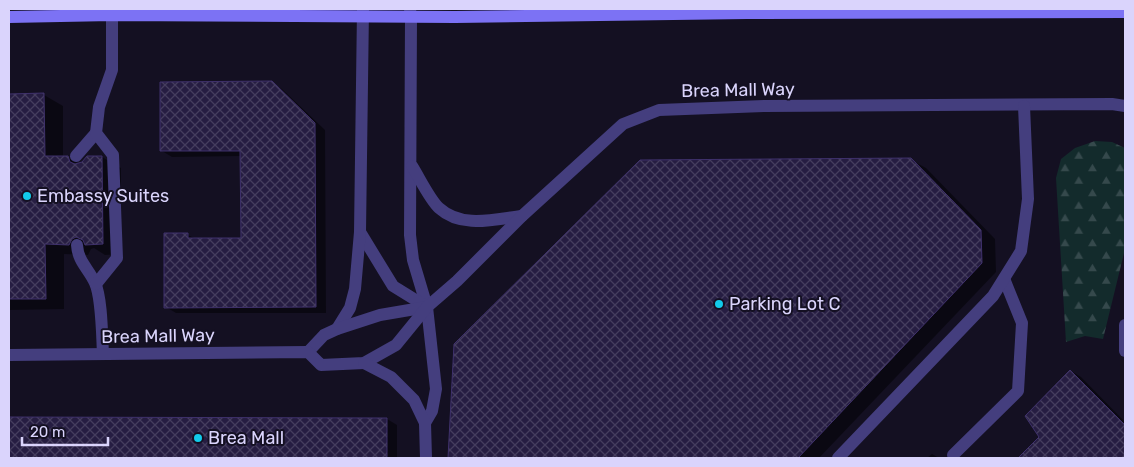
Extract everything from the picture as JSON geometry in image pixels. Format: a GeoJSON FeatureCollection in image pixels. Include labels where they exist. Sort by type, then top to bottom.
{"type":"FeatureCollection","features":[{"type":"Feature","properties":{"kind":"street"},"geometry":{"type":"LineString","coordinates":[[9,17],[363,12],[1125,12]]}},
{"type":"Feature","properties":{"kind":"lane"},"geometry":{"type":"LineString","coordinates":[[337,329],[350,308],[355,289],[360,232],[363,12]]}},
{"type":"Feature","properties":{"kind":"lane"},"geometry":{"type":"LineString","coordinates":[[410,13],[412,166],[410,235],[413,260],[427,307],[436,389],[432,411],[425,423]]}},
{"type":"Feature","properties":{"kind":"lane"},"geometry":{"type":"LineString","coordinates":[[76,156],[96,133],[99,107],[112,70],[112,15]]}},
{"type":"Feature","properties":{"kind":"lane","name":"Brea Mall Way"},"geometry":{"type":"LineString","coordinates":[[9,355],[308,352],[321,365],[364,363],[396,345],[427,307],[457,281],[522,216],[623,124],[659,110],[764,106],[1112,104],[1125,106]]}},
{"type":"Feature","properties":{"kind":"lane"},"geometry":{"type":"LineString","coordinates":[[838,458],[994,296],[1021,251],[1028,199],[1024,106]]}},
{"type":"Feature","properties":{"kind":"lane"},"geometry":{"type":"LineString","coordinates":[[96,133],[113,155],[117,258],[96,284]]}},
{"type":"Feature","properties":{"kind":"lane"},"geometry":{"type":"LineString","coordinates":[[412,166],[439,208],[454,218],[473,222],[522,216]]}},
{"type":"Feature","properties":{"kind":"lane"},"geometry":{"type":"LineString","coordinates":[[360,232],[394,286],[427,307]]}},
{"type":"Feature","properties":{"kind":"lane"},"geometry":{"type":"LineString","coordinates":[[77,245],[78,255],[96,284],[101,318],[103,354]]}},
{"type":"Feature","properties":{"kind":"lane"},"geometry":{"type":"LineString","coordinates":[[953,455],[1018,391],[1022,323],[1004,281]]}},
{"type":"Feature","properties":{"kind":"lane"},"geometry":{"type":"LineString","coordinates":[[308,352],[324,335],[337,329],[380,315],[427,307]]}},
{"type":"Feature","properties":{"kind":"lane"},"geometry":{"type":"LineString","coordinates":[[1125,324],[1125,351]]}},
{"type":"Feature","properties":{"kind":"lane"},"geometry":{"type":"LineString","coordinates":[[364,363],[391,377],[414,400],[425,423],[426,458]]}},
{"type":"Feature","properties":{"kind":"green space"},"geometry":{"type":"Polygon","coordinates":[[[1095,141],[1112,142],[1125,148],[1125,249],[1103,339],[1085,336],[1066,342],[1056,178],[1061,159],[1075,148],[1095,141]]]}},
{"type":"Feature","properties":{"kind":"building"},"geometry":{"type":"Polygon","coordinates":[[[272,81],[315,123],[316,307],[164,308],[164,233],[188,233],[188,238],[241,238],[240,151],[160,151],[160,82],[272,81]]]}},
{"type":"Feature","properties":{"kind":"building","name":"Embassy Suites"},"geometry":{"type":"Polygon","coordinates":[[[44,93],[45,156],[68,156],[70,162],[75,164],[82,162],[87,156],[102,156],[103,244],[85,245],[83,240],[76,237],[72,239],[69,245],[45,244],[46,299],[9,299],[9,94],[44,93]]]}},
{"type":"Feature","properties":{"kind":"building","name":"Parking Lot C"},"geometry":{"type":"Polygon","coordinates":[[[911,158],[981,230],[982,263],[798,458],[448,458],[454,344],[640,160],[911,158]]]}},
{"type":"Feature","properties":{"kind":"building"},"geometry":{"type":"Polygon","coordinates":[[[1070,370],[1125,425],[1125,458],[1018,458],[1039,437],[1025,416],[1070,370]]]}},
{"type":"Feature","properties":{"kind":"building","name":"Brea Mall"},"geometry":{"type":"Polygon","coordinates":[[[9,417],[387,418],[387,458],[9,458],[9,417]]]}},
{"type":"Feature","properties":{"kind":"place","name":"Embassy Suites"},"geometry":{"type":"Point","coordinates":[27,196]}},
{"type":"Feature","properties":{"kind":"place","name":"Parking Lot C"},"geometry":{"type":"Point","coordinates":[719,304]}},
{"type":"Feature","properties":{"kind":"place","name":"Brea Mall"},"geometry":{"type":"Point","coordinates":[198,438]}}]}
